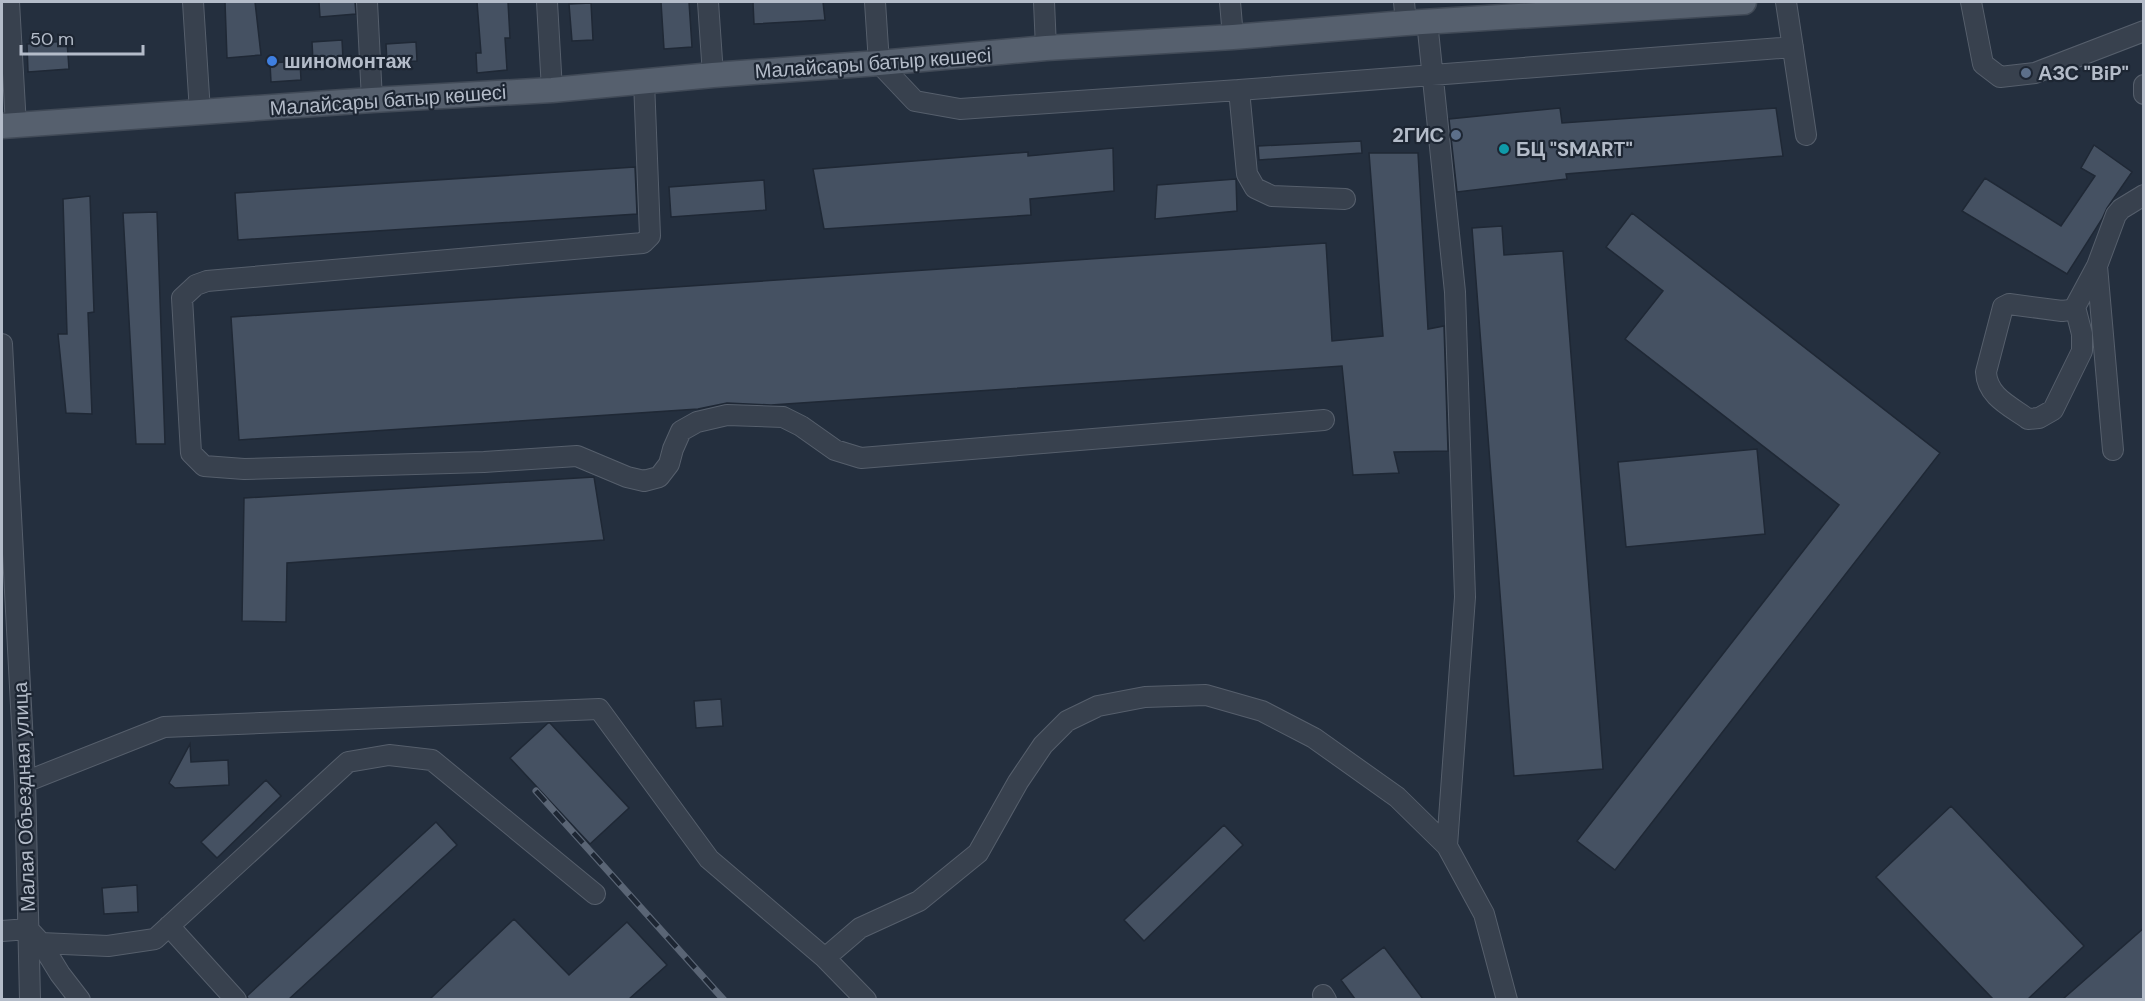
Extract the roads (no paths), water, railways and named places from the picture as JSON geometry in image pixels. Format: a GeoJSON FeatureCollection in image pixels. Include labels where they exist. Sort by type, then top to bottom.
{"type":"FeatureCollection","features":[{"type":"Feature","properties":{"kind":"main road","name":"Малайсары батыр көшесі"},"geometry":{"type":"LineString","coordinates":[[9,126],[372,100],[552,90],[1046,48],[1233,37],[1412,15],[1589,6],[1744,2]]}},
{"type":"Feature","properties":{"kind":"street"},"geometry":{"type":"LineString","coordinates":[[9,2],[9,126]]}},
{"type":"Feature","properties":{"kind":"street"},"geometry":{"type":"LineString","coordinates":[[193,2],[200,112]]}},
{"type":"Feature","properties":{"kind":"street"},"geometry":{"type":"LineString","coordinates":[[367,2],[372,100]]}},
{"type":"Feature","properties":{"kind":"street"},"geometry":{"type":"LineString","coordinates":[[547,2],[552,90]]}},
{"type":"Feature","properties":{"kind":"street"},"geometry":{"type":"LineString","coordinates":[[708,2],[713,75]]}},
{"type":"Feature","properties":{"kind":"street"},"geometry":{"type":"LineString","coordinates":[[875,2],[879,63],[915,101],[960,109],[1793,47]]}},
{"type":"Feature","properties":{"kind":"street"},"geometry":{"type":"LineString","coordinates":[[1044,2],[1046,48]]}},
{"type":"Feature","properties":{"kind":"street"},"geometry":{"type":"LineString","coordinates":[[1230,2],[1233,37]]}},
{"type":"Feature","properties":{"kind":"street"},"geometry":{"type":"LineString","coordinates":[[1786,2],[1806,135]]}},
{"type":"Feature","properties":{"kind":"street"},"geometry":{"type":"LineString","coordinates":[[1971,2],[1983,64],[2000,77],[2035,73],[2144,31]]}},
{"type":"Feature","properties":{"kind":"street"},"geometry":{"type":"LineString","coordinates":[[1412,15],[1432,75],[1455,292],[1465,597],[1447,846]]}},
{"type":"Feature","properties":{"kind":"street"},"geometry":{"type":"LineString","coordinates":[[644,81],[650,236],[643,243],[207,281],[196,285],[182,298],[191,453],[204,466],[244,469],[484,462],[577,456],[616,473],[644,481],[659,477],[669,464],[681,431],[697,422],[727,415],[783,417],[801,426],[835,450],[861,458],[1324,420]]}},
{"type":"Feature","properties":{"kind":"street"},"geometry":{"type":"LineString","coordinates":[[2144,85],[2144,94]]}},
{"type":"Feature","properties":{"kind":"street"},"geometry":{"type":"LineString","coordinates":[[1239,90],[1247,174],[1255,188],[1272,196],[1345,200]]}},
{"type":"Feature","properties":{"kind":"street"},"geometry":{"type":"LineString","coordinates":[[2075,307],[2082,334],[2082,351],[2053,410],[2040,418],[2028,419],[1991,391],[1986,382],[1986,372],[2003,307],[2010,304],[2062,311],[2075,307],[2097,266],[2116,215],[2121,209],[2144,195]]}},
{"type":"Feature","properties":{"kind":"street"},"geometry":{"type":"LineString","coordinates":[[2097,266],[2113,450]]}},
{"type":"Feature","properties":{"kind":"street","name":"Малая Объездная улица"},"geometry":{"type":"LineString","coordinates":[[2,344],[35,936],[30,999]]}},
{"type":"Feature","properties":{"kind":"street"},"geometry":{"type":"LineString","coordinates":[[825,958],[860,928],[919,902],[978,853],[1018,782],[1043,745],[1067,721],[1098,706],[1145,697],[1206,695],[1262,711],[1314,738],[1397,797],[1447,846],[1484,914],[1507,999]]}},
{"type":"Feature","properties":{"kind":"street"},"geometry":{"type":"LineString","coordinates":[[25,782],[164,727],[599,708],[709,859],[825,958],[866,999]]}},
{"type":"Feature","properties":{"kind":"street"},"geometry":{"type":"LineString","coordinates":[[2,931],[108,946],[155,939],[348,762],[389,755],[432,760],[595,894]]}},
{"type":"Feature","properties":{"kind":"street"},"geometry":{"type":"LineString","coordinates":[[169,927],[236,999]]}},
{"type":"Feature","properties":{"kind":"street"},"geometry":{"type":"LineString","coordinates":[[35,936],[80,999]]}},
{"type":"Feature","properties":{"kind":"railway"},"geometry":{"type":"LineString","coordinates":[[536,791],[724,1000]]}},
{"type":"Feature","properties":{"kind":"place","name":"шиномонтаж"},"geometry":{"type":"Point","coordinates":[272,61]}},
{"type":"Feature","properties":{"kind":"place","name":"АЗС \"BiP\""},"geometry":{"type":"Point","coordinates":[2026,73]}},
{"type":"Feature","properties":{"kind":"place","name":"2ГИС"},"geometry":{"type":"Point","coordinates":[1456,135]}},
{"type":"Feature","properties":{"kind":"place","name":"БЦ \"SMART\""},"geometry":{"type":"Point","coordinates":[1504,149]}}]}
